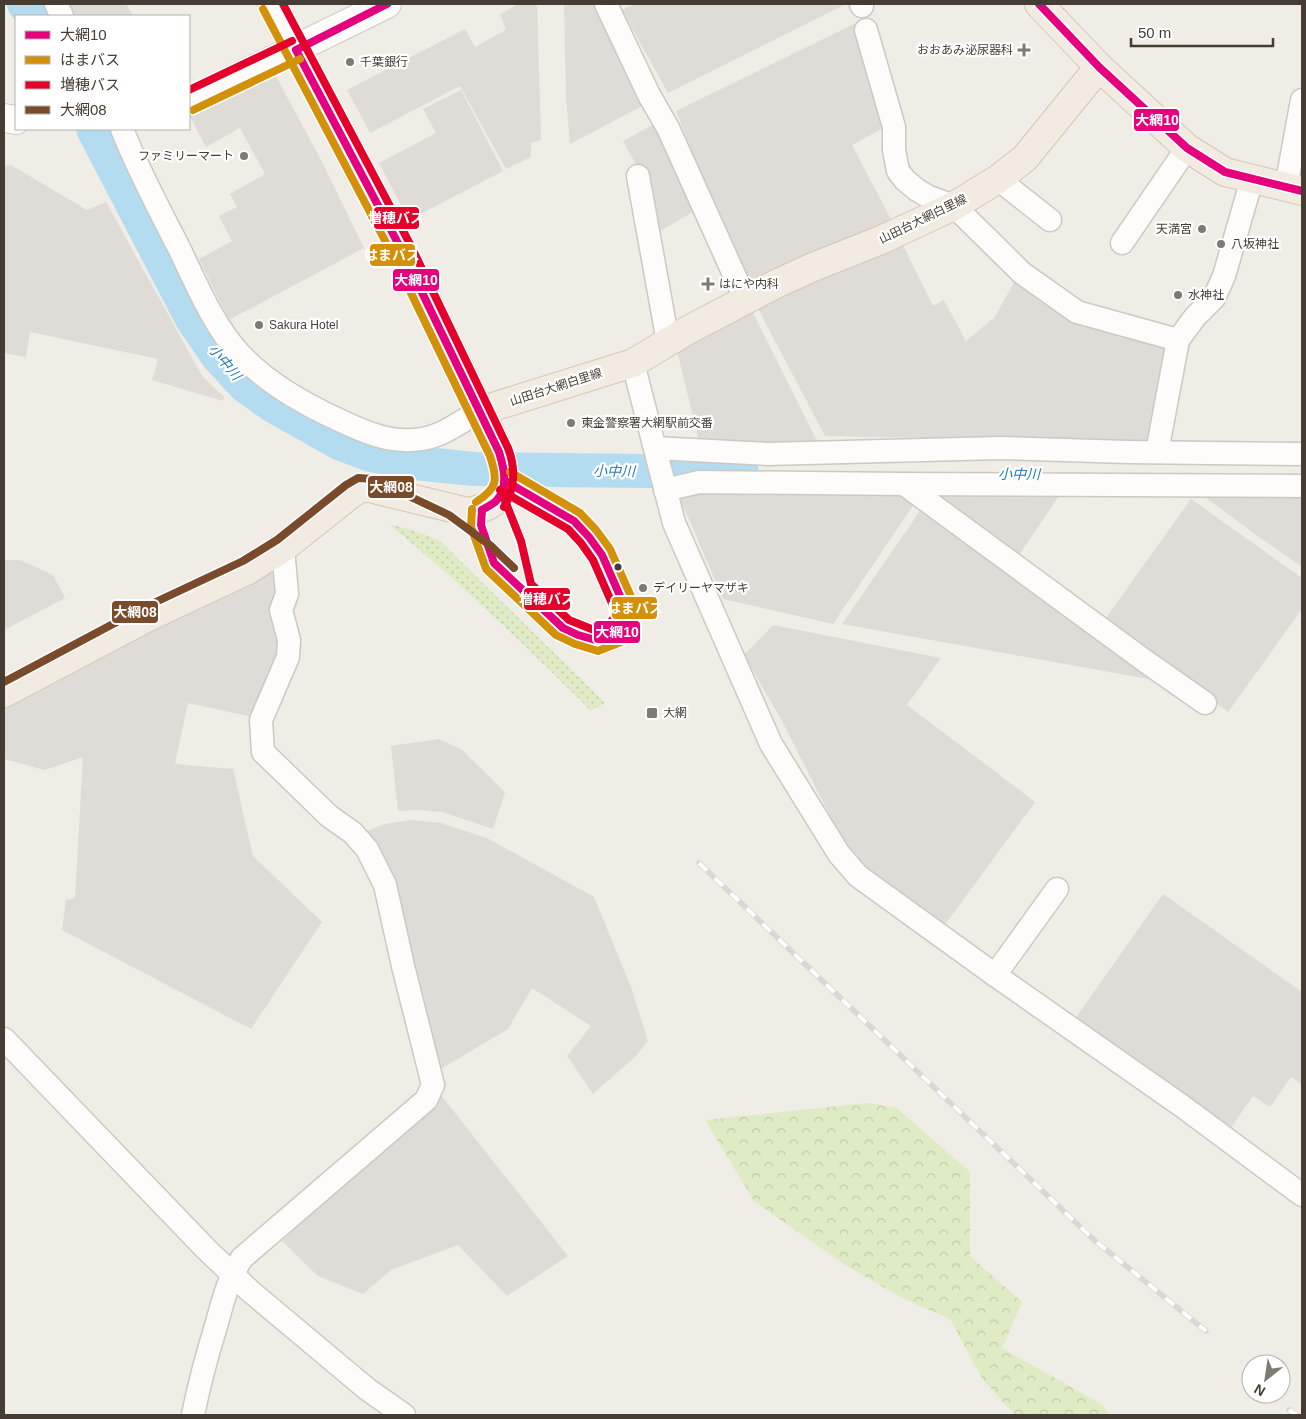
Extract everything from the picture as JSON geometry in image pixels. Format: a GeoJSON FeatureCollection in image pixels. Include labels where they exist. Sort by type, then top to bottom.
{"type":"FeatureCollection","features":[{"type":"Feature","properties":{"kind":"main road"},"geometry":{"type":"LineString","coordinates":[[1040,4],[1099,67],[1187,148],[1225,172],[1294,189]]}},
{"type":"Feature","properties":{"kind":"main road","name":"山田台大網白里線"},"geometry":{"type":"LineString","coordinates":[[480,411],[633,363],[688,330],[813,267],[881,240],[954,206],[998,179],[1025,158],[1099,67]]}},
{"type":"Feature","properties":{"kind":"main road"},"geometry":{"type":"LineString","coordinates":[[4,694],[148,617],[248,570],[283,548],[361,488],[369,488],[468,512],[482,510],[495,502],[501,493],[505,481],[505,466],[480,411]]}},
{"type":"Feature","properties":{"kind":"street"},"geometry":{"type":"LineString","coordinates":[[122,130],[132,155],[226,337],[240,354],[269,380],[326,414],[353,427],[393,441],[437,436],[480,411],[401,249],[272,4]]}},
{"type":"Feature","properties":{"kind":"street"},"geometry":{"type":"LineString","coordinates":[[190,101],[387,4]]}},
{"type":"Feature","properties":{"kind":"street"},"geometry":{"type":"LineString","coordinates":[[606,4],[649,95],[668,128],[746,301]]}},
{"type":"Feature","properties":{"kind":"street"},"geometry":{"type":"LineString","coordinates":[[866,30],[894,126],[894,150],[898,171],[905,180],[916,190],[929,197],[954,206],[1022,273],[1077,312],[1178,340]]}},
{"type":"Feature","properties":{"kind":"street"},"geometry":{"type":"LineString","coordinates":[[1294,189],[1302,100]]}},
{"type":"Feature","properties":{"kind":"street"},"geometry":{"type":"LineString","coordinates":[[1122,243],[1187,148]]}},
{"type":"Feature","properties":{"kind":"street"},"geometry":{"type":"LineString","coordinates":[[638,176],[668,342]]}},
{"type":"Feature","properties":{"kind":"street"},"geometry":{"type":"LineString","coordinates":[[998,179],[1050,220]]}},
{"type":"Feature","properties":{"kind":"street"},"geometry":{"type":"LineString","coordinates":[[1157,452],[1178,340],[1195,317],[1214,298],[1224,276],[1252,179]]}},
{"type":"Feature","properties":{"kind":"street"},"geometry":{"type":"LineString","coordinates":[[633,363],[674,523],[771,744],[839,854],[858,876],[995,975],[1174,1100],[1302,1195]]}},
{"type":"Feature","properties":{"kind":"street"},"geometry":{"type":"LineString","coordinates":[[655,448],[767,454],[1000,448],[1302,454]]}},
{"type":"Feature","properties":{"kind":"street"},"geometry":{"type":"LineString","coordinates":[[665,490],[699,482],[1302,486]]}},
{"type":"Feature","properties":{"kind":"street"},"geometry":{"type":"LineString","coordinates":[[904,484],[1205,703]]}},
{"type":"Feature","properties":{"kind":"street"},"geometry":{"type":"LineString","coordinates":[[193,1415],[200,1381],[232,1273],[242,1258],[426,1100],[434,1084],[403,966],[385,885],[371,856],[353,833],[329,816],[263,752],[261,720],[288,657],[289,640],[281,610],[287,594],[283,548]]}},
{"type":"Feature","properties":{"kind":"street"},"geometry":{"type":"LineString","coordinates":[[995,975],[1057,889]]}},
{"type":"Feature","properties":{"kind":"street"},"geometry":{"type":"LineString","coordinates":[[4,1039],[206,1249],[250,1291],[378,1407],[404,1415]]}},
{"type":"Feature","properties":{"kind":"green space"},"geometry":{"type":"Polygon","coordinates":[[[389,524],[439,540],[605,703],[591,711],[492,615],[389,524]]]}},
{"type":"Feature","properties":{"kind":"green space"},"geometry":{"type":"Polygon","coordinates":[[[868,1103],[897,1108],[970,1172],[970,1256],[1022,1302],[1002,1348],[1103,1405],[1109,1415],[1015,1415],[983,1380],[950,1319],[902,1298],[845,1265],[754,1201],[705,1120],[868,1103]]]}},
{"type":"Feature","properties":{"kind":"shaded area"},"geometry":{"type":"Polygon","coordinates":[[[63,4],[126,4],[132,15],[68,15],[63,4]]]}},
{"type":"Feature","properties":{"kind":"shaded area"},"geometry":{"type":"Polygon","coordinates":[[[515,4],[537,4],[541,140],[531,143],[531,157],[506,169],[460,86],[370,133],[347,90],[465,29],[475,47],[506,30],[500,14],[515,6],[515,4]]]}},
{"type":"Feature","properties":{"kind":"shaded area"},"geometry":{"type":"Polygon","coordinates":[[[564,4],[593,4],[644,105],[570,144],[566,97],[564,4]]]}},
{"type":"Feature","properties":{"kind":"shaded area"},"geometry":{"type":"Polygon","coordinates":[[[635,4],[846,4],[668,93],[622,10],[635,4]]]}},
{"type":"Feature","properties":{"kind":"shaded area"},"geometry":{"type":"Polygon","coordinates":[[[856,23],[885,127],[852,145],[894,225],[751,288],[719,222],[676,111],[856,23]]]}},
{"type":"Feature","properties":{"kind":"shaded area"},"geometry":{"type":"Polygon","coordinates":[[[271,67],[322,162],[364,248],[229,320],[199,259],[232,241],[219,216],[237,207],[230,194],[265,174],[240,128],[206,147],[190,117],[190,110],[271,67]]]}},
{"type":"Feature","properties":{"kind":"shaded area"},"geometry":{"type":"Polygon","coordinates":[[[461,90],[503,171],[409,220],[379,163],[436,133],[423,109],[461,90]]]}},
{"type":"Feature","properties":{"kind":"shaded area"},"geometry":{"type":"Polygon","coordinates":[[[654,124],[698,209],[655,234],[643,177],[623,141],[654,124]]]}},
{"type":"Feature","properties":{"kind":"shaded area"},"geometry":{"type":"Polygon","coordinates":[[[11,165],[87,210],[106,202],[202,376],[224,397],[223,401],[152,380],[158,359],[30,332],[26,357],[4,353],[4,166],[11,165]]]}},
{"type":"Feature","properties":{"kind":"shaded area"},"geometry":{"type":"Polygon","coordinates":[[[901,241],[933,306],[944,300],[966,341],[995,317],[1017,277],[1170,341],[1151,442],[825,436],[756,305],[901,241]]]}},
{"type":"Feature","properties":{"kind":"shaded area"},"geometry":{"type":"Polygon","coordinates":[[[752,311],[819,445],[699,441],[677,351],[752,311]]]}},
{"type":"Feature","properties":{"kind":"shaded area"},"geometry":{"type":"Polygon","coordinates":[[[705,489],[900,493],[914,504],[833,624],[723,599],[677,495],[705,489]]]}},
{"type":"Feature","properties":{"kind":"shaded area"},"geometry":{"type":"Polygon","coordinates":[[[1195,490],[1302,490],[1302,567],[1262,539],[1195,490]]]}},
{"type":"Feature","properties":{"kind":"shaded area"},"geometry":{"type":"Polygon","coordinates":[[[1061,493],[1017,558],[925,494],[1061,493]]]}},
{"type":"Feature","properties":{"kind":"shaded area"},"geometry":{"type":"Polygon","coordinates":[[[1191,499],[1302,578],[1302,609],[1228,712],[1103,622],[1191,499]]]}},
{"type":"Feature","properties":{"kind":"shaded area"},"geometry":{"type":"Polygon","coordinates":[[[922,508],[1160,681],[842,624],[922,508]]]}},
{"type":"Feature","properties":{"kind":"shaded area"},"geometry":{"type":"Polygon","coordinates":[[[4,560],[20,560],[53,575],[65,598],[4,630],[4,560]]]}},
{"type":"Feature","properties":{"kind":"shaded area"},"geometry":{"type":"Polygon","coordinates":[[[279,568],[278,646],[257,718],[188,703],[175,764],[233,769],[253,856],[322,922],[251,1029],[62,930],[66,900],[75,898],[83,757],[45,770],[4,759],[4,708],[153,628],[279,568]]]}},
{"type":"Feature","properties":{"kind":"shaded area"},"geometry":{"type":"Polygon","coordinates":[[[773,625],[941,658],[907,705],[1035,802],[944,926],[854,863],[782,721],[744,655],[773,625]]]}},
{"type":"Feature","properties":{"kind":"shaded area"},"geometry":{"type":"Polygon","coordinates":[[[439,739],[461,749],[505,792],[493,829],[442,812],[398,811],[391,746],[439,739]]]}},
{"type":"Feature","properties":{"kind":"shaded area"},"geometry":{"type":"Polygon","coordinates":[[[413,820],[441,823],[487,838],[594,897],[631,987],[648,1041],[636,1056],[593,1094],[567,1056],[591,1026],[532,988],[508,1029],[439,1070],[396,885],[365,832],[384,824],[413,820]]]}},
{"type":"Feature","properties":{"kind":"shaded area"},"geometry":{"type":"Polygon","coordinates":[[[1163,894],[1302,992],[1302,1085],[1291,1077],[1270,1107],[1253,1096],[1229,1130],[1074,1020],[1163,894]]]}},
{"type":"Feature","properties":{"kind":"shaded area"},"geometry":{"type":"Polygon","coordinates":[[[440,1094],[568,1256],[507,1296],[458,1245],[391,1270],[363,1294],[318,1276],[282,1241],[440,1094]]]}},
{"type":"Feature","properties":{"kind":"waterway","name":"小中川"},"geometry":{"type":"LineString","coordinates":[[24,4],[33,15]]}},
{"type":"Feature","properties":{"kind":"waterway","name":"小中川"},"geometry":{"type":"LineString","coordinates":[[94,130],[192,319],[219,358],[245,386],[273,406],[339,443],[371,455],[416,463],[473,469],[742,472]]}},
{"type":"Feature","properties":{"kind":"railway"},"geometry":{"type":"LineString","coordinates":[[699,863],[1093,1239],[1206,1331]]}},
{"type":"Feature","properties":{"kind":"railway"},"geometry":{"type":"LineString","coordinates":[[1289,1410],[1297,1415]]}},
{"type":"Feature","properties":{"kind":"transit line","name":"増穂バス"},"geometry":{"type":"LineString","coordinates":[[283,4],[410,244],[508,448],[511,456],[513,478],[508,500],[504,507]]}},
{"type":"Feature","properties":{"kind":"transit line","name":"大網10"},"geometry":{"type":"LineString","coordinates":[[296,50],[387,4]]}},
{"type":"Feature","properties":{"kind":"transit line","name":"大網10"},"geometry":{"type":"LineString","coordinates":[[1039,4],[1099,67],[1187,148],[1225,172],[1302,191]]}},
{"type":"Feature","properties":{"kind":"transit line","name":"はまバス"},"geometry":{"type":"LineString","coordinates":[[263,9],[392,254],[490,456],[495,477],[494,483],[489,492],[476,502]]}},
{"type":"Feature","properties":{"kind":"transit line","name":"増穂バス"},"geometry":{"type":"LineString","coordinates":[[190,90],[292,41]]}},
{"type":"Feature","properties":{"kind":"transit line","name":"大網10"},"geometry":{"type":"LineString","coordinates":[[296,50],[401,249],[499,452],[504,471],[503,490],[493,504],[482,510]]}},
{"type":"Feature","properties":{"kind":"transit line","name":"はまバス"},"geometry":{"type":"LineString","coordinates":[[193,110],[300,59]]}},
{"type":"Feature","properties":{"kind":"transit line","name":"はまバス"},"geometry":{"type":"LineString","coordinates":[[472,509],[471,527],[486,569],[556,635],[575,644],[598,651],[621,642],[630,633],[636,614],[633,601],[610,549],[580,513],[510,472]]}},
{"type":"Feature","properties":{"kind":"transit line","name":"大網08"},"geometry":{"type":"LineString","coordinates":[[4,682],[143,608],[243,561],[277,540],[346,485],[358,478],[373,479],[449,515],[491,546],[514,568]]}},
{"type":"Feature","properties":{"kind":"transit line","name":"大網10"},"geometry":{"type":"LineString","coordinates":[[482,510],[481,525],[494,563],[563,628],[599,641],[614,635],[621,628],[626,615],[624,605],[602,555],[589,537],[574,521],[505,481]]}},
{"type":"Feature","properties":{"kind":"transit line","name":"増穂バス"},"geometry":{"type":"LineString","coordinates":[[500,490],[568,529],[581,543],[593,560],[614,608],[615,616],[607,627],[594,630],[569,620],[531,584],[521,541],[504,498]]}},
{"type":"Feature","properties":{"kind":"place","name":"おおあみ泌尿器科"},"geometry":{"type":"Point","coordinates":[1024,50]}},
{"type":"Feature","properties":{"kind":"place","name":"千葉銀行"},"geometry":{"type":"Point","coordinates":[350,62]}},
{"type":"Feature","properties":{"kind":"place","name":"ファミリーマート"},"geometry":{"type":"Point","coordinates":[244,156]}},
{"type":"Feature","properties":{"kind":"place","name":"天満宮"},"geometry":{"type":"Point","coordinates":[1202,229]}},
{"type":"Feature","properties":{"kind":"place","name":"八坂神社"},"geometry":{"type":"Point","coordinates":[1221,244]}},
{"type":"Feature","properties":{"kind":"place","name":"はにや内科"},"geometry":{"type":"Point","coordinates":[708,284]}},
{"type":"Feature","properties":{"kind":"place","name":"水神社"},"geometry":{"type":"Point","coordinates":[1178,295]}},
{"type":"Feature","properties":{"kind":"place","name":"Sakura Hotel"},"geometry":{"type":"Point","coordinates":[259,325]}},
{"type":"Feature","properties":{"kind":"place","name":"東金警察署大網駅前交番"},"geometry":{"type":"Point","coordinates":[571,423]}},
{"type":"Feature","properties":{"kind":"place","name":"デイリーヤマザキ"},"geometry":{"type":"Point","coordinates":[643,588]}},
{"type":"Feature","properties":{"kind":"place","name":"大網"},"geometry":{"type":"Point","coordinates":[652,713]}}]}
